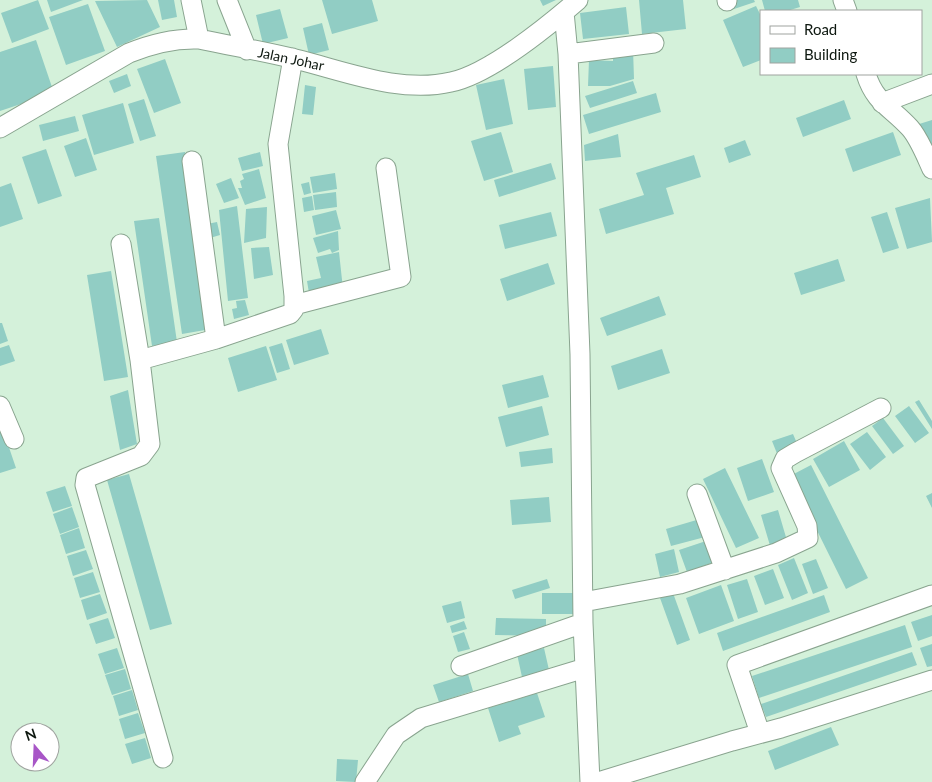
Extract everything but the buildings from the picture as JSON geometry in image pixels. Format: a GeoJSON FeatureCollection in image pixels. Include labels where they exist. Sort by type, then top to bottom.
{"type":"FeatureCollection","features":[{"type":"Feature","properties":{"kind":"street"},"geometry":{"type":"LineString","coordinates":[[191,0],[198,39]]}},
{"type":"Feature","properties":{"kind":"street"},"geometry":{"type":"LineString","coordinates":[[227,0],[247,50]]}},
{"type":"Feature","properties":{"kind":"street"},"geometry":{"type":"LineString","coordinates":[[571,6],[568,54],[580,354],[584,668],[590,782]]}},
{"type":"Feature","properties":{"kind":"street","name":"Jalan Johar"},"geometry":{"type":"LineString","coordinates":[[0,128],[129,53],[165,42],[198,39],[293,58],[391,82],[438,85],[471,76],[497,60],[571,6]]}},
{"type":"Feature","properties":{"kind":"street"},"geometry":{"type":"LineString","coordinates":[[568,54],[654,43]]}},
{"type":"Feature","properties":{"kind":"street"},"geometry":{"type":"LineString","coordinates":[[140,360],[216,339],[290,314],[294,305],[278,144],[293,58]]}},
{"type":"Feature","properties":{"kind":"street"},"geometry":{"type":"LineString","coordinates":[[866,75],[871,89],[882,103],[910,128],[932,169]]}},
{"type":"Feature","properties":{"kind":"street"},"geometry":{"type":"LineString","coordinates":[[882,103],[932,84]]}},
{"type":"Feature","properties":{"kind":"street"},"geometry":{"type":"LineString","coordinates":[[192,161],[216,339]]}},
{"type":"Feature","properties":{"kind":"street"},"geometry":{"type":"LineString","coordinates":[[294,305],[401,277],[386,168]]}},
{"type":"Feature","properties":{"kind":"street"},"geometry":{"type":"LineString","coordinates":[[121,244],[140,360],[150,444],[141,456],[86,478],[85,484],[163,758]]}},
{"type":"Feature","properties":{"kind":"street"},"geometry":{"type":"LineString","coordinates":[[0,406],[14,439]]}},
{"type":"Feature","properties":{"kind":"street"},"geometry":{"type":"LineString","coordinates":[[583,602],[661,589],[725,570],[794,546],[808,538],[807,526],[785,480],[781,465],[794,453],[881,408]]}},
{"type":"Feature","properties":{"kind":"street"},"geometry":{"type":"LineString","coordinates":[[697,494],[725,570]]}},
{"type":"Feature","properties":{"kind":"street"},"geometry":{"type":"LineString","coordinates":[[760,733],[737,666],[932,595]]}},
{"type":"Feature","properties":{"kind":"street"},"geometry":{"type":"LineString","coordinates":[[461,666],[583,623]]}},
{"type":"Feature","properties":{"kind":"street"},"geometry":{"type":"LineString","coordinates":[[365,782],[396,735],[420,718],[584,668]]}},
{"type":"Feature","properties":{"kind":"street"},"geometry":{"type":"LineString","coordinates":[[598,782],[932,680]]}}]}
